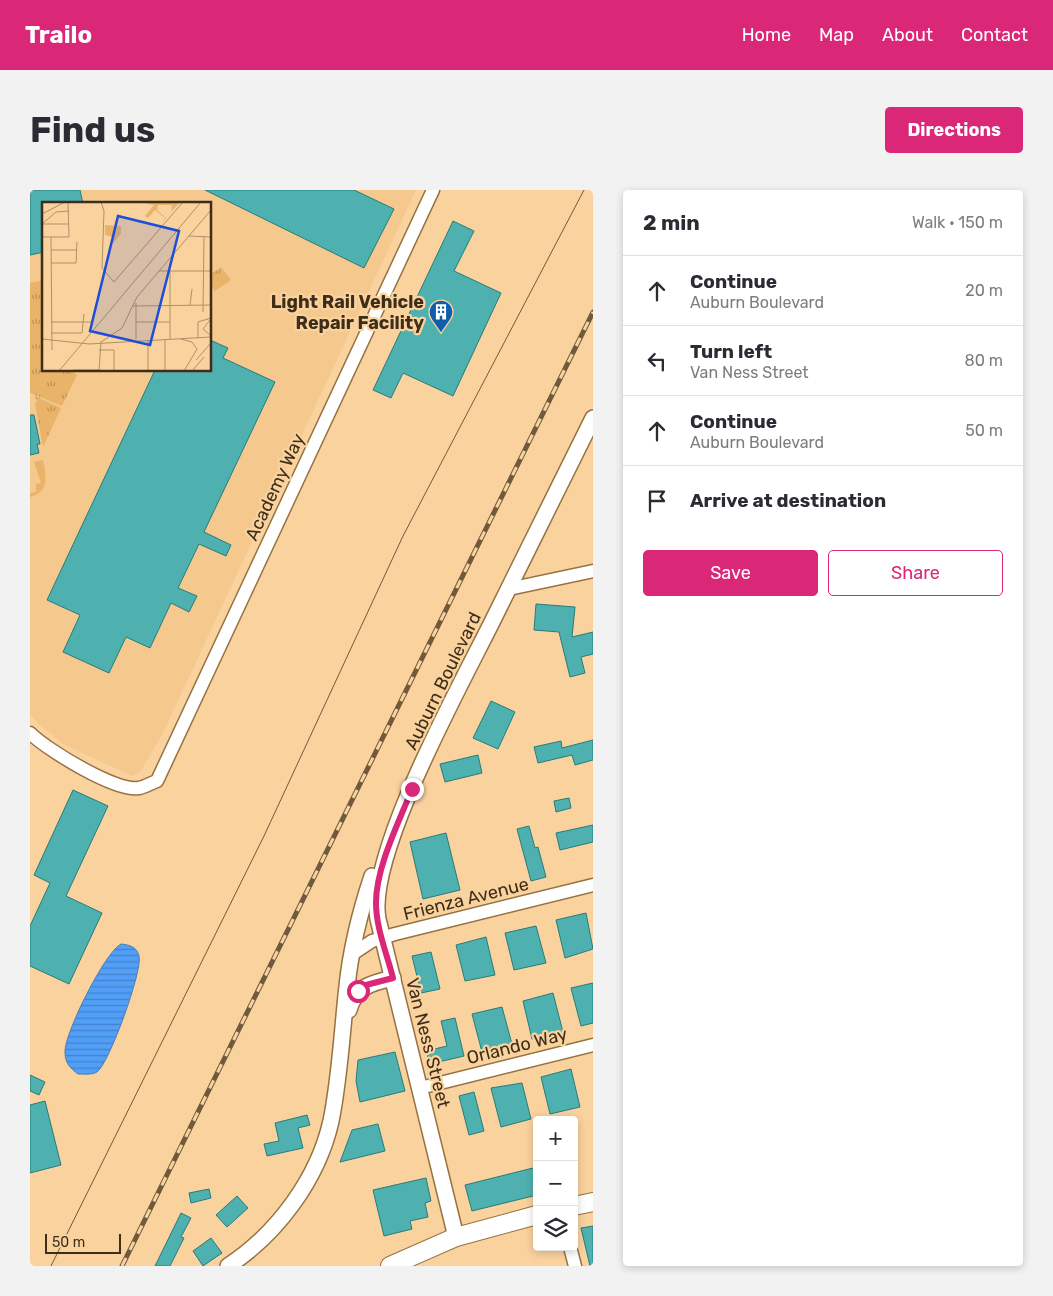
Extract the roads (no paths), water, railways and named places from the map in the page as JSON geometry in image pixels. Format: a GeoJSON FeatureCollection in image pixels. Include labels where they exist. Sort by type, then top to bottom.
{"type":"FeatureCollection","features":[{"type":"Feature","properties":{"kind":"main road"},"geometry":{"type":"LineString","coordinates":[[578,1205],[593,1202]]}},
{"type":"Feature","properties":{"kind":"main road"},"geometry":{"type":"LineString","coordinates":[[390,1266],[456,1237],[533,1216]]}},
{"type":"Feature","properties":{"kind":"street","name":"Academy Way"},"geometry":{"type":"LineString","coordinates":[[30,733],[64,759],[124,786],[138,788],[156,781],[433,190]]}},
{"type":"Feature","properties":{"kind":"street","name":"Auburn Boulevard"},"geometry":{"type":"LineString","coordinates":[[228,1266],[268,1234],[292,1204],[311,1172],[330,1123],[345,1026],[351,955],[374,869],[386,857],[430,748],[593,418]]}},
{"type":"Feature","properties":{"kind":"street"},"geometry":{"type":"LineString","coordinates":[[509,589],[593,571]]}},
{"type":"Feature","properties":{"kind":"street","name":"Van Ness Street"},"geometry":{"type":"LineString","coordinates":[[386,857],[378,886],[376,902],[383,938],[456,1237]]}},
{"type":"Feature","properties":{"kind":"street","name":"Frienza Avenue"},"geometry":{"type":"LineString","coordinates":[[351,955],[364,945],[383,938],[593,886]]}},
{"type":"Feature","properties":{"kind":"street","name":"Auburn Boulevard"},"geometry":{"type":"LineString","coordinates":[[345,1026],[352,1001],[358,991],[366,985],[393,978]]}},
{"type":"Feature","properties":{"kind":"street","name":"Orlando Way"},"geometry":{"type":"LineString","coordinates":[[420,1088],[593,1045]]}},
{"type":"Feature","properties":{"kind":"street"},"geometry":{"type":"LineString","coordinates":[[571,1251],[575,1266]]}},
{"type":"Feature","properties":{"kind":"water"},"geometry":{"type":"Polygon","coordinates":[[[121,944],[133,947],[137,950],[139,956],[139,965],[131,997],[117,1035],[102,1065],[95,1073],[78,1074],[67,1062],[66,1043],[78,1012],[96,977],[114,950],[121,944]]]}},
{"type":"Feature","properties":{"kind":"tram line"},"geometry":{"type":"LineString","coordinates":[[51,1266],[264,836],[403,536],[584,190]]}},
{"type":"Feature","properties":{"kind":"railway"},"geometry":{"type":"LineString","coordinates":[[122,1266],[593,312]]}},
{"type":"Feature","properties":{"kind":"place","name":"Light Rail Vehicle Repair Facility"},"geometry":{"type":"Point","coordinates":[441,333]}}]}
